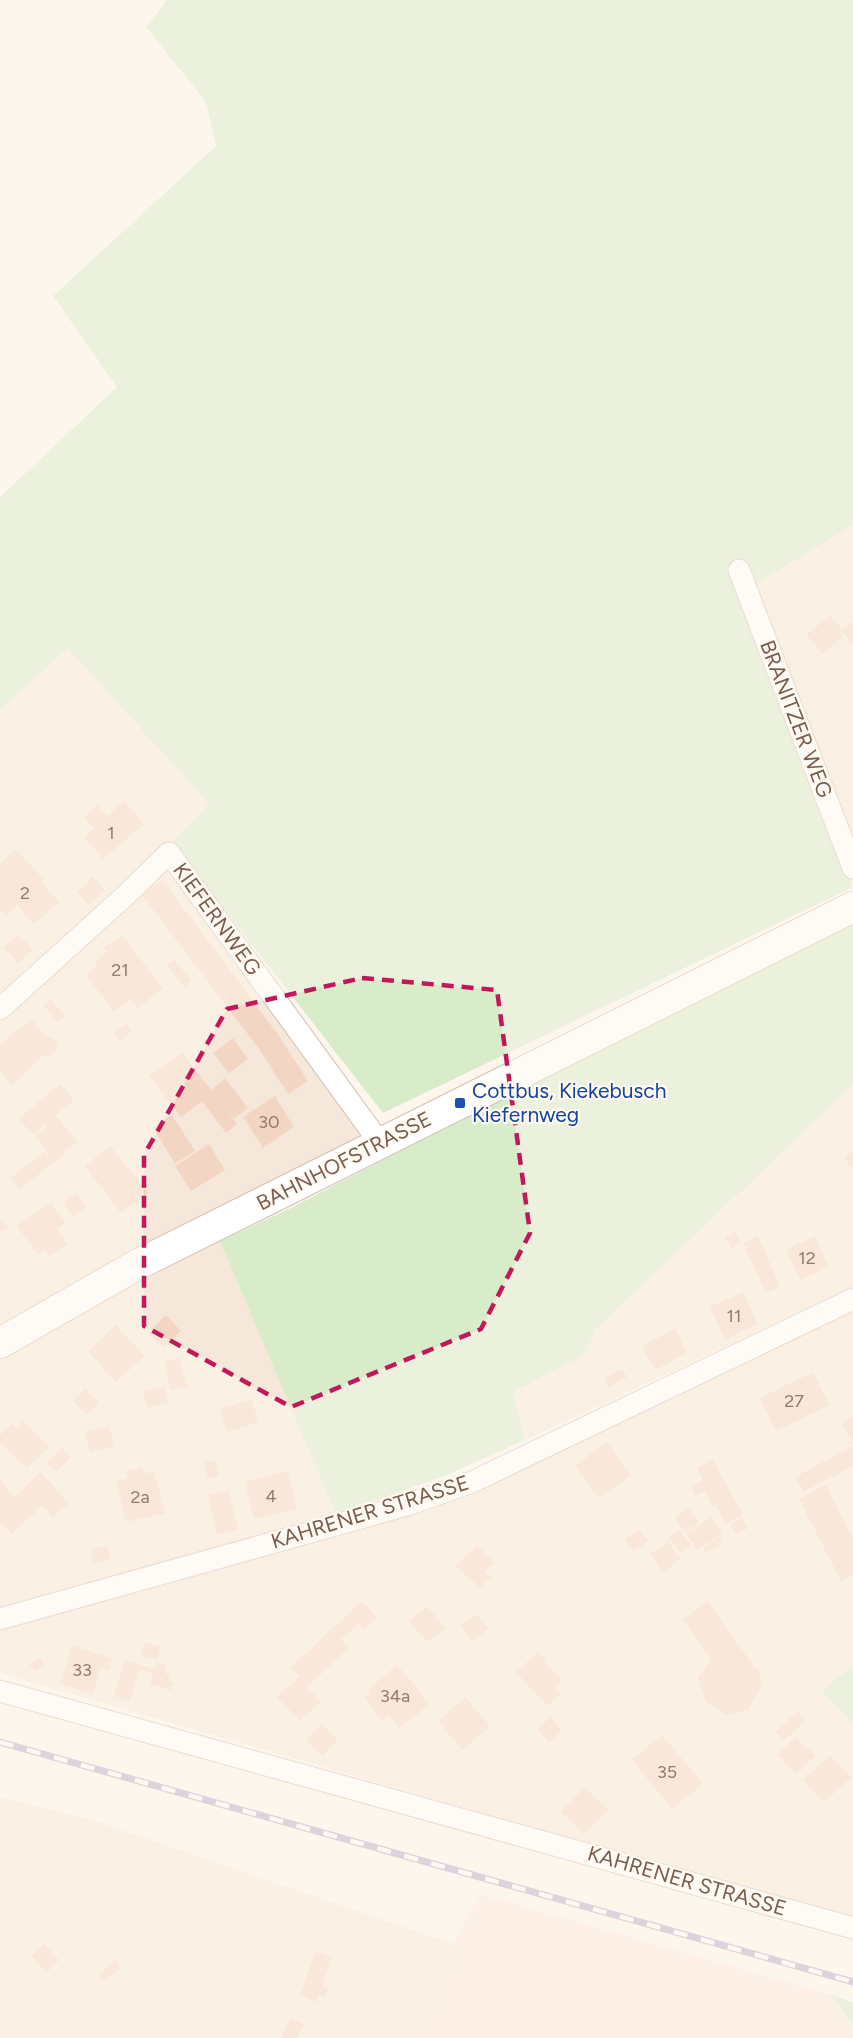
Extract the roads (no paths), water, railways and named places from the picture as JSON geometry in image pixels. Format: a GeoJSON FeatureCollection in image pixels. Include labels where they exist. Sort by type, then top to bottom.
{"type":"FeatureCollection","features":[{"type":"Feature","properties":{"kind":"main road","name":"BAHNHOFSTRASSE"},"geometry":{"type":"LineString","coordinates":[[0,1343],[135,1266],[853,907]]}},
{"type":"Feature","properties":{"kind":"street","name":"BRANITZER WEG"},"geometry":{"type":"LineString","coordinates":[[739,570],[853,868]]}},
{"type":"Feature","properties":{"kind":"street","name":"KIEFERNWEG"},"geometry":{"type":"LineString","coordinates":[[0,1009],[169,853],[380,1143]]}},
{"type":"Feature","properties":{"kind":"street","name":"KAHRENER STRASSE"},"geometry":{"type":"LineString","coordinates":[[0,1619],[407,1505],[472,1482],[853,1299]]}},
{"type":"Feature","properties":{"kind":"street","name":"KAHRENER STRASSE"},"geometry":{"type":"LineString","coordinates":[[0,1691],[853,1928]]}},
{"type":"Feature","properties":{"kind":"railway"},"geometry":{"type":"LineString","coordinates":[[0,1742],[853,1982]]}},
{"type":"Feature","properties":{"kind":"place","name":"Cottbus, Kiekebusch Kiefernweg"},"geometry":{"type":"Point","coordinates":[460,1103]}}]}
